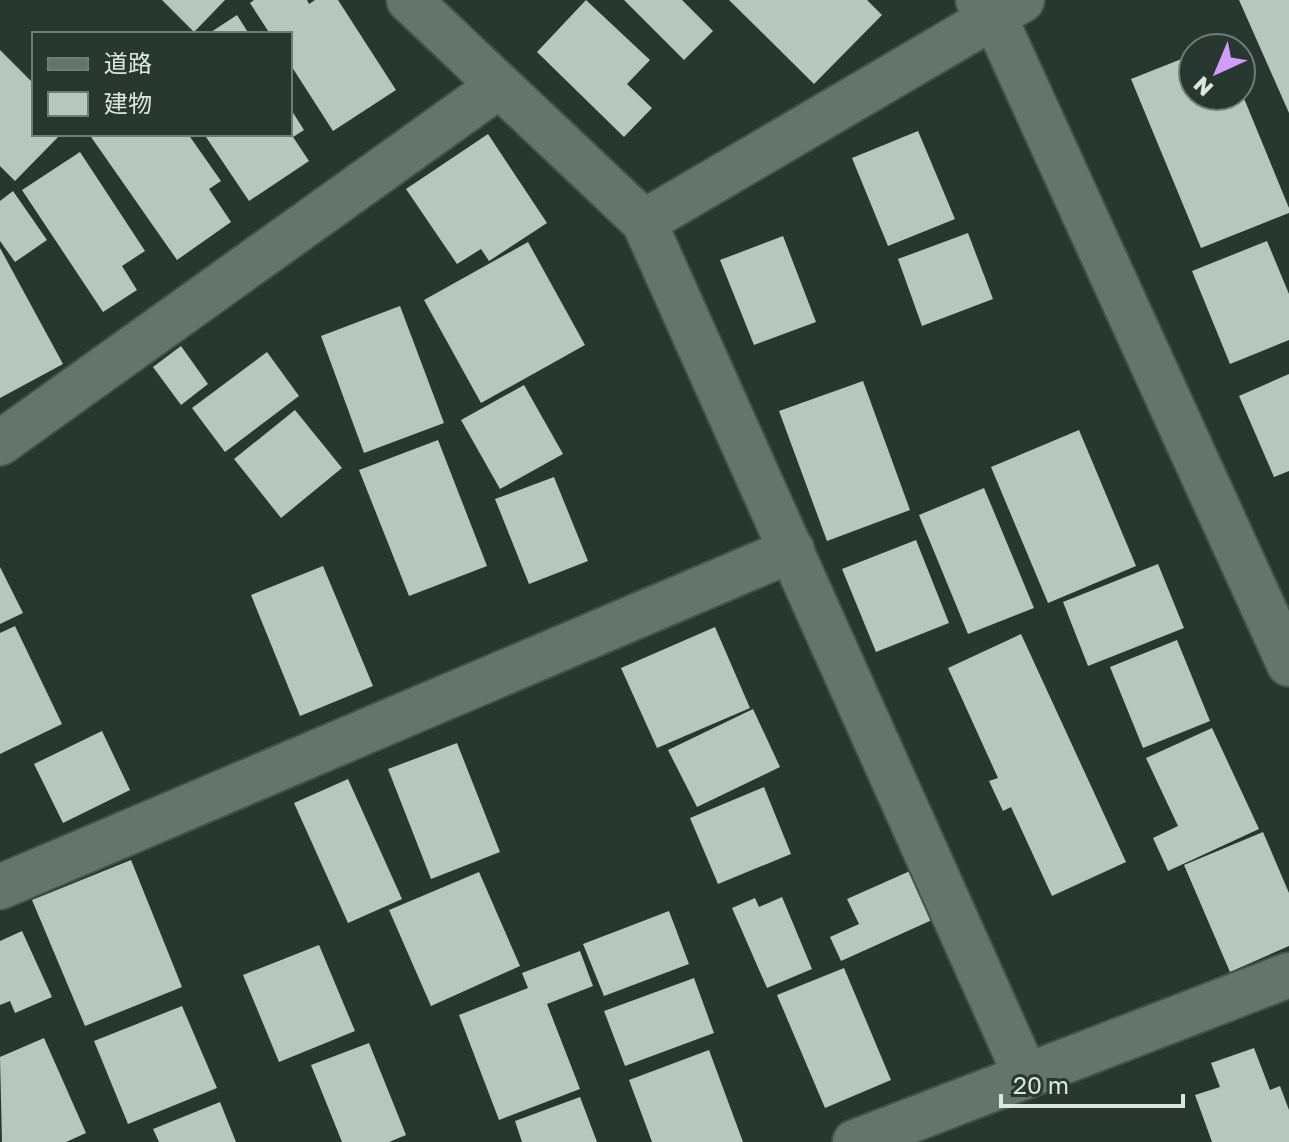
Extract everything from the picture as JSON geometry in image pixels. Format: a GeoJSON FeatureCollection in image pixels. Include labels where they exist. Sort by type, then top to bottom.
{"type":"FeatureCollection","features":[{"type":"Feature","properties":{"kind":"street"},"geometry":{"type":"LineString","coordinates":[[409,0],[644,222],[1026,1076]]}},
{"type":"Feature","properties":{"kind":"street"},"geometry":{"type":"LineString","coordinates":[[644,222],[998,5],[1289,664]]}},
{"type":"Feature","properties":{"kind":"street"},"geometry":{"type":"LineString","coordinates":[[0,443],[499,86]]}},
{"type":"Feature","properties":{"kind":"street"},"geometry":{"type":"LineString","coordinates":[[0,887],[792,550]]}},
{"type":"Feature","properties":{"kind":"street"},"geometry":{"type":"LineString","coordinates":[[855,1142],[1289,975]]}},
{"type":"Feature","properties":{"kind":"building"},"geometry":{"type":"Polygon","coordinates":[[[162,0],[225,0],[194,32],[162,0]]]}},
{"type":"Feature","properties":{"kind":"building"},"geometry":{"type":"Polygon","coordinates":[[[254,0],[307,0],[309,4],[315,0],[338,0],[396,90],[333,131],[292,67],[292,32],[269,32],[250,3],[254,0]]]}},
{"type":"Feature","properties":{"kind":"building"},"geometry":{"type":"Polygon","coordinates":[[[586,0],[650,60],[627,84],[652,108],[624,137],[537,52],[586,0]]]}},
{"type":"Feature","properties":{"kind":"building"},"geometry":{"type":"Polygon","coordinates":[[[624,0],[682,0],[713,31],[684,60],[624,0]]]}},
{"type":"Feature","properties":{"kind":"building"},"geometry":{"type":"Polygon","coordinates":[[[729,0],[867,0],[882,15],[814,84],[729,0]]]}},
{"type":"Feature","properties":{"kind":"building"},"geometry":{"type":"Polygon","coordinates":[[[1239,0],[1289,0],[1289,113],[1257,41],[1257,32],[1253,32],[1239,0]]]}},
{"type":"Feature","properties":{"kind":"building"},"geometry":{"type":"Polygon","coordinates":[[[237,15],[248,32],[211,32],[237,15]]]}},
{"type":"Feature","properties":{"kind":"building"},"geometry":{"type":"Polygon","coordinates":[[[0,50],[32,82],[32,136],[59,136],[15,181],[0,166],[0,50]]]}},
{"type":"Feature","properties":{"kind":"building"},"geometry":{"type":"Polygon","coordinates":[[[1177,61],[1177,112],[1250,112],[1289,213],[1201,248],[1131,79],[1177,61]]]}},
{"type":"Feature","properties":{"kind":"building"},"geometry":{"type":"Polygon","coordinates":[[[292,111],[304,130],[293,137],[309,161],[249,201],[206,137],[292,136],[292,111]]]}},
{"type":"Feature","properties":{"kind":"building"},"geometry":{"type":"Polygon","coordinates":[[[918,131],[955,219],[888,246],[852,158],[918,131]]]}},
{"type":"Feature","properties":{"kind":"building"},"geometry":{"type":"Polygon","coordinates":[[[488,134],[547,223],[489,261],[481,249],[457,264],[406,189],[488,134]]]}},
{"type":"Feature","properties":{"kind":"building"},"geometry":{"type":"Polygon","coordinates":[[[90,136],[189,136],[221,181],[209,189],[231,222],[177,260],[90,136]]]}},
{"type":"Feature","properties":{"kind":"building"},"geometry":{"type":"Polygon","coordinates":[[[80,152],[145,251],[122,266],[137,290],[103,312],[22,190],[80,152]]]}},
{"type":"Feature","properties":{"kind":"building"},"geometry":{"type":"Polygon","coordinates":[[[13,191],[47,240],[15,262],[0,241],[0,201],[13,191]]]}},
{"type":"Feature","properties":{"kind":"building"},"geometry":{"type":"Polygon","coordinates":[[[968,233],[993,299],[922,326],[898,259],[968,233]]]}},
{"type":"Feature","properties":{"kind":"building"},"geometry":{"type":"Polygon","coordinates":[[[783,236],[816,322],[754,345],[720,260],[783,236]]]}},
{"type":"Feature","properties":{"kind":"building"},"geometry":{"type":"Polygon","coordinates":[[[1267,241],[1289,294],[1289,340],[1230,364],[1192,271],[1267,241]]]}},
{"type":"Feature","properties":{"kind":"building"},"geometry":{"type":"Polygon","coordinates":[[[528,242],[585,345],[481,403],[424,300],[528,242]]]}},
{"type":"Feature","properties":{"kind":"building"},"geometry":{"type":"Polygon","coordinates":[[[0,248],[63,364],[0,398],[0,248]]]}},
{"type":"Feature","properties":{"kind":"building"},"geometry":{"type":"Polygon","coordinates":[[[400,306],[444,423],[364,453],[321,336],[400,306]]]}},
{"type":"Feature","properties":{"kind":"building"},"geometry":{"type":"Polygon","coordinates":[[[181,346],[208,384],[181,405],[153,367],[181,346]]]}},
{"type":"Feature","properties":{"kind":"building"},"geometry":{"type":"Polygon","coordinates":[[[267,352],[299,396],[225,452],[192,408],[267,352]]]}},
{"type":"Feature","properties":{"kind":"building"},"geometry":{"type":"Polygon","coordinates":[[[1289,374],[1289,471],[1274,477],[1239,396],[1289,374]]]}},
{"type":"Feature","properties":{"kind":"building"},"geometry":{"type":"Polygon","coordinates":[[[863,381],[910,510],[827,541],[779,411],[863,381]]]}},
{"type":"Feature","properties":{"kind":"building"},"geometry":{"type":"Polygon","coordinates":[[[524,385],[563,454],[500,489],[461,420],[524,385]]]}},
{"type":"Feature","properties":{"kind":"building"},"geometry":{"type":"Polygon","coordinates":[[[295,410],[342,468],[281,518],[234,459],[295,410]]]}},
{"type":"Feature","properties":{"kind":"building"},"geometry":{"type":"Polygon","coordinates":[[[1079,430],[1136,566],[1048,603],[991,467],[1079,430]]]}},
{"type":"Feature","properties":{"kind":"building"},"geometry":{"type":"Polygon","coordinates":[[[438,440],[487,566],[409,596],[359,470],[438,440]]]}},
{"type":"Feature","properties":{"kind":"building"},"geometry":{"type":"Polygon","coordinates":[[[554,477],[588,561],[529,584],[495,499],[554,477]]]}},
{"type":"Feature","properties":{"kind":"building"},"geometry":{"type":"Polygon","coordinates":[[[984,488],[1034,608],[968,634],[919,515],[984,488]]]}},
{"type":"Feature","properties":{"kind":"building"},"geometry":{"type":"Polygon","coordinates":[[[916,540],[949,623],[876,652],[842,569],[916,540]]]}},
{"type":"Feature","properties":{"kind":"building"},"geometry":{"type":"Polygon","coordinates":[[[1158,564],[1184,628],[1088,666],[1063,602],[1158,564]]]}},
{"type":"Feature","properties":{"kind":"building"},"geometry":{"type":"Polygon","coordinates":[[[323,566],[373,686],[300,716],[251,595],[323,566]]]}},
{"type":"Feature","properties":{"kind":"building"},"geometry":{"type":"Polygon","coordinates":[[[0,567],[23,613],[0,624],[0,567]]]}},
{"type":"Feature","properties":{"kind":"building"},"geometry":{"type":"Polygon","coordinates":[[[15,626],[62,724],[0,754],[0,633],[15,626]]]}},
{"type":"Feature","properties":{"kind":"building"},"geometry":{"type":"Polygon","coordinates":[[[715,627],[750,708],[657,748],[621,668],[715,627]]]}},
{"type":"Feature","properties":{"kind":"building"},"geometry":{"type":"Polygon","coordinates":[[[1021,634],[1126,862],[1052,896],[1011,807],[1003,811],[989,781],[998,778],[948,668],[1021,634]]]}},
{"type":"Feature","properties":{"kind":"building"},"geometry":{"type":"Polygon","coordinates":[[[1177,640],[1210,721],[1143,748],[1110,667],[1177,640]]]}},
{"type":"Feature","properties":{"kind":"building"},"geometry":{"type":"Polygon","coordinates":[[[753,709],[780,767],[697,807],[668,750],[753,709]]]}},
{"type":"Feature","properties":{"kind":"building"},"geometry":{"type":"Polygon","coordinates":[[[1212,728],[1259,829],[1168,871],[1153,838],[1178,826],[1146,758],[1212,728]]]}},
{"type":"Feature","properties":{"kind":"building"},"geometry":{"type":"Polygon","coordinates":[[[102,731],[130,790],[63,823],[34,764],[102,731]]]}},
{"type":"Feature","properties":{"kind":"building"},"geometry":{"type":"Polygon","coordinates":[[[457,743],[500,852],[431,879],[388,769],[457,743]]]}},
{"type":"Feature","properties":{"kind":"building"},"geometry":{"type":"Polygon","coordinates":[[[348,779],[402,899],[348,923],[294,803],[348,779]]]}},
{"type":"Feature","properties":{"kind":"building"},"geometry":{"type":"Polygon","coordinates":[[[764,787],[791,854],[718,884],[690,818],[764,787]]]}},
{"type":"Feature","properties":{"kind":"building"},"geometry":{"type":"Polygon","coordinates":[[[1263,832],[1289,893],[1289,946],[1230,972],[1184,865],[1263,832]]]}},
{"type":"Feature","properties":{"kind":"building"},"geometry":{"type":"Polygon","coordinates":[[[131,860],[182,987],[85,1026],[32,900],[131,860]]]}},
{"type":"Feature","properties":{"kind":"building"},"geometry":{"type":"Polygon","coordinates":[[[910,871],[932,920],[841,961],[830,937],[859,924],[847,899],[910,871]]]}},
{"type":"Feature","properties":{"kind":"building"},"geometry":{"type":"Polygon","coordinates":[[[479,872],[520,966],[431,1006],[389,910],[479,872]]]}},
{"type":"Feature","properties":{"kind":"building"},"geometry":{"type":"Polygon","coordinates":[[[782,897],[812,969],[767,988],[732,908],[755,898],[759,907],[782,897]]]}},
{"type":"Feature","properties":{"kind":"building"},"geometry":{"type":"Polygon","coordinates":[[[669,911],[689,964],[604,996],[583,944],[669,911]]]}},
{"type":"Feature","properties":{"kind":"building"},"geometry":{"type":"Polygon","coordinates":[[[22,931],[52,997],[15,1013],[10,1001],[0,1005],[0,941],[22,931]]]}},
{"type":"Feature","properties":{"kind":"building"},"geometry":{"type":"Polygon","coordinates":[[[319,945],[355,1031],[279,1062],[243,975],[319,945]]]}},
{"type":"Feature","properties":{"kind":"building"},"geometry":{"type":"Polygon","coordinates":[[[580,951],[593,986],[547,1004],[580,1089],[499,1120],[459,1015],[528,988],[522,973],[580,951]]]}},
{"type":"Feature","properties":{"kind":"building"},"geometry":{"type":"Polygon","coordinates":[[[844,968],[891,1080],[825,1108],[777,995],[844,968]]]}},
{"type":"Feature","properties":{"kind":"building"},"geometry":{"type":"Polygon","coordinates":[[[694,978],[714,1033],[625,1066],[604,1011],[694,978]]]}},
{"type":"Feature","properties":{"kind":"building"},"geometry":{"type":"Polygon","coordinates":[[[182,1006],[217,1088],[128,1124],[94,1041],[182,1006]]]}},
{"type":"Feature","properties":{"kind":"building"},"geometry":{"type":"Polygon","coordinates":[[[44,1038],[86,1133],[66,1142],[2,1142],[0,1057],[44,1038]]]}},
{"type":"Feature","properties":{"kind":"building"},"geometry":{"type":"Polygon","coordinates":[[[369,1043],[406,1135],[389,1142],[342,1142],[311,1065],[369,1043]]]}},
{"type":"Feature","properties":{"kind":"building"},"geometry":{"type":"Polygon","coordinates":[[[1254,1048],[1270,1090],[1280,1086],[1289,1110],[1289,1142],[1212,1142],[1195,1095],[1220,1087],[1211,1063],[1254,1048]]]}},
{"type":"Feature","properties":{"kind":"building"},"geometry":{"type":"Polygon","coordinates":[[[709,1050],[743,1142],[652,1142],[629,1080],[709,1050]]]}},
{"type":"Feature","properties":{"kind":"building"},"geometry":{"type":"Polygon","coordinates":[[[580,1097],[597,1142],[522,1142],[515,1121],[580,1097]]]}},
{"type":"Feature","properties":{"kind":"building"},"geometry":{"type":"Polygon","coordinates":[[[220,1102],[236,1142],[159,1142],[153,1129],[220,1102]]]}}]}
